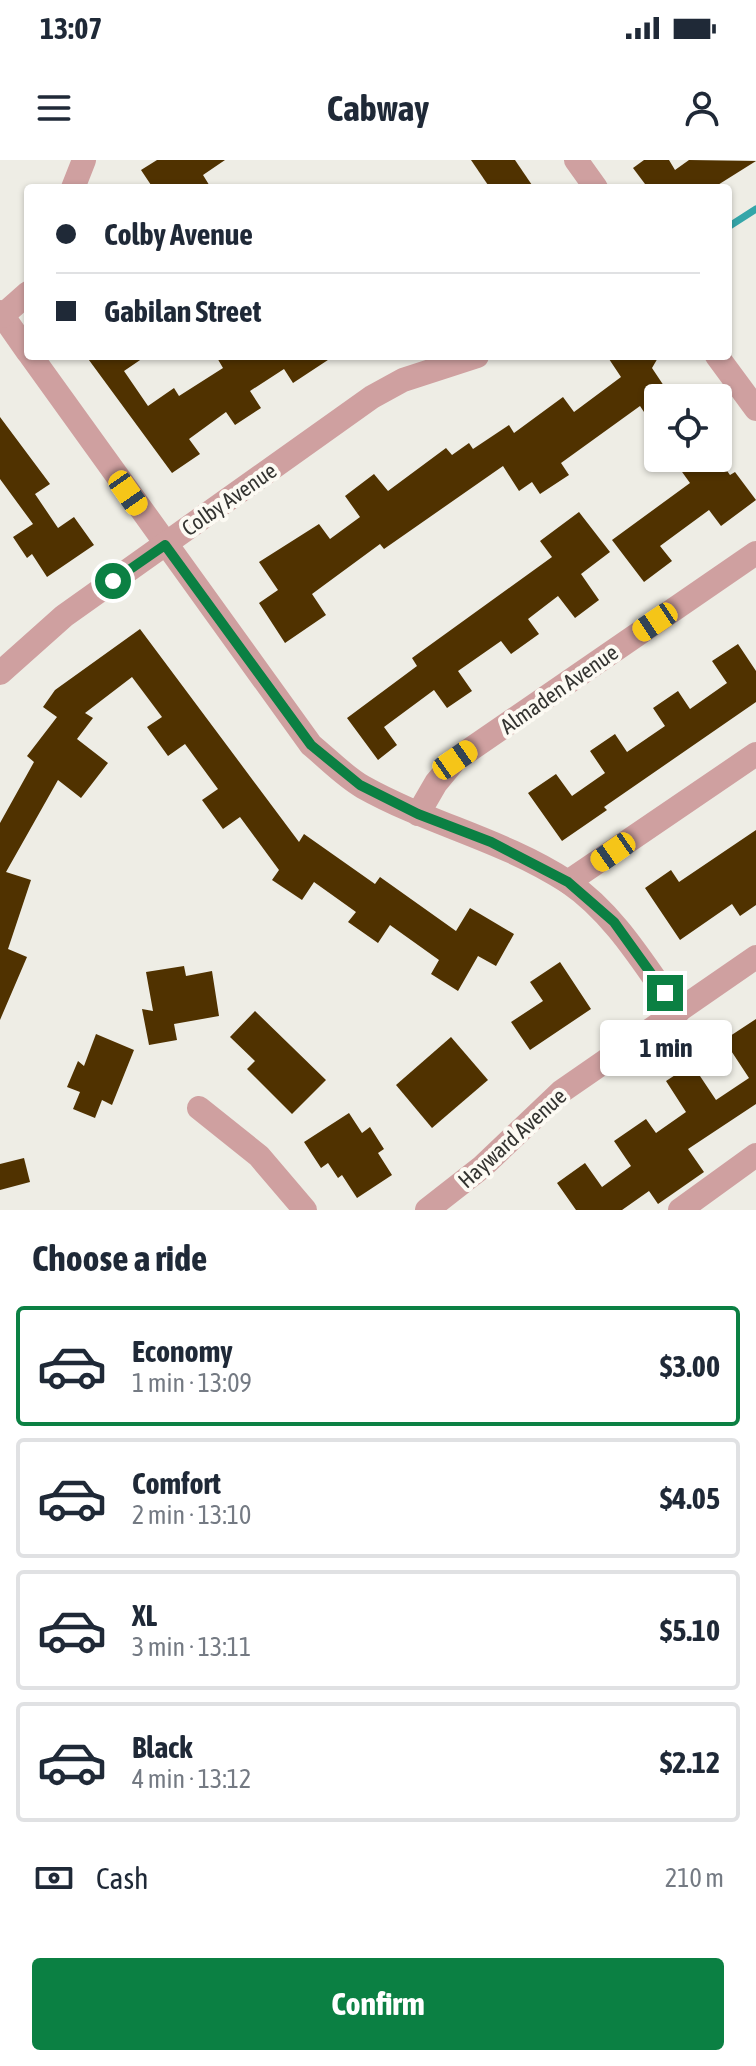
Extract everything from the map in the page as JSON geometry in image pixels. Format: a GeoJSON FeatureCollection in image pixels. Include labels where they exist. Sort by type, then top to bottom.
{"type":"FeatureCollection","features":[{"type":"Feature","properties":{"kind":"street"},"geometry":{"type":"LineString","coordinates":[[75,184],[84,160]]}},
{"type":"Feature","properties":{"kind":"street"},"geometry":{"type":"LineString","coordinates":[[576,160],[593,184]]}},
{"type":"Feature","properties":{"kind":"street"},"geometry":{"type":"LineString","coordinates":[[24,296],[1,314],[24,347]]}},
{"type":"Feature","properties":{"kind":"street"},"geometry":{"type":"LineString","coordinates":[[33,360],[311,745],[360,785],[418,814],[491,842],[568,882],[614,922],[678,1012]]}},
{"type":"Feature","properties":{"kind":"street","name":"Colby Avenue"},"geometry":{"type":"LineString","coordinates":[[0,673],[60,619],[372,397],[403,380],[465,360]]}},
{"type":"Feature","properties":{"kind":"street"},"geometry":{"type":"LineString","coordinates":[[720,360],[756,409]]}},
{"type":"Feature","properties":{"kind":"street","name":"Almaden Avenue"},"geometry":{"type":"LineString","coordinates":[[418,814],[436,783],[455,760],[756,553]]}},
{"type":"Feature","properties":{"kind":"street"},"geometry":{"type":"LineString","coordinates":[[568,882],[756,754]]}},
{"type":"Feature","properties":{"kind":"street","name":"Hayward Avenue"},"geometry":{"type":"LineString","coordinates":[[427,1210],[482,1167],[562,1091],[756,957]]}},
{"type":"Feature","properties":{"kind":"street"},"geometry":{"type":"LineString","coordinates":[[199,1108],[259,1156],[305,1210]]}},
{"type":"Feature","properties":{"kind":"street"},"geometry":{"type":"LineString","coordinates":[[680,1210],[756,1155]]}},
{"type":"Feature","properties":{"kind":"building"},"geometry":{"type":"Polygon","coordinates":[[[157,160],[225,160],[203,175],[209,184],[150,184],[141,170],[157,160]]]}},
{"type":"Feature","properties":{"kind":"building"},"geometry":{"type":"Polygon","coordinates":[[[471,160],[515,160],[531,184],[487,184],[471,160]]]}},
{"type":"Feature","properties":{"kind":"building"},"geometry":{"type":"Polygon","coordinates":[[[644,160],[669,160],[675,170],[689,160],[756,161],[719,184],[645,184],[633,168],[644,160]]]}},
{"type":"Feature","properties":{"kind":"building"},"geometry":{"type":"Polygon","coordinates":[[[89,360],[140,360],[124,371],[148,406],[174,388],[179,396],[223,368],[218,360],[328,360],[293,383],[284,369],[250,391],[261,408],[235,425],[226,412],[189,439],[200,454],[172,473],[89,360]]]}},
{"type":"Feature","properties":{"kind":"building"},"geometry":{"type":"Polygon","coordinates":[[[610,360],[657,360],[652,368],[663,384],[644,384],[644,412],[640,406],[561,463],[569,475],[540,494],[532,482],[519,491],[503,466],[384,549],[380,544],[312,594],[326,615],[285,643],[259,603],[278,590],[259,562],[319,524],[330,539],[360,517],[345,496],[374,474],[388,491],[446,448],[452,455],[469,443],[473,449],[509,425],[514,433],[563,397],[574,412],[621,377],[610,360]]]}},
{"type":"Feature","properties":{"kind":"building"},"geometry":{"type":"Polygon","coordinates":[[[0,417],[50,484],[35,494],[58,528],[74,517],[94,545],[47,577],[32,554],[27,558],[13,537],[33,524],[0,479],[0,417]]]}},
{"type":"Feature","properties":{"kind":"building"},"geometry":{"type":"Polygon","coordinates":[[[682,472],[728,472],[730,475],[735,472],[756,500],[721,526],[709,510],[660,546],[672,561],[644,582],[612,540],[690,483],[682,472]]]}},
{"type":"Feature","properties":{"kind":"building"},"geometry":{"type":"Polygon","coordinates":[[[579,512],[610,552],[581,574],[599,600],[575,618],[558,596],[528,619],[539,634],[511,654],[501,641],[458,671],[472,691],[447,708],[434,690],[384,727],[397,745],[378,760],[347,718],[417,666],[412,658],[552,557],[540,541],[579,512]]]}},
{"type":"Feature","properties":{"kind":"building"},"geometry":{"type":"Polygon","coordinates":[[[140,629],[299,842],[304,834],[375,884],[380,877],[456,931],[470,908],[514,934],[496,966],[478,956],[458,991],[431,974],[439,960],[390,925],[378,943],[348,922],[356,912],[314,882],[302,900],[272,880],[279,870],[240,817],[223,829],[202,800],[218,789],[185,744],[168,756],[147,727],[162,717],[132,677],[85,713],[93,718],[77,739],[108,763],[81,798],[58,780],[6,872],[31,880],[8,949],[27,957],[0,1020],[0,823],[34,762],[27,756],[57,717],[43,707],[55,690],[140,629]]]}},
{"type":"Feature","properties":{"kind":"building"},"geometry":{"type":"Polygon","coordinates":[[[738,644],[756,671],[756,702],[604,807],[607,810],[562,841],[528,793],[556,774],[572,796],[605,773],[590,751],[615,734],[627,752],[665,726],[653,708],[678,691],[690,709],[727,683],[712,661],[738,644]]]}},
{"type":"Feature","properties":{"kind":"building"},"geometry":{"type":"Polygon","coordinates":[[[756,830],[756,905],[740,916],[732,904],[680,940],[645,888],[671,870],[679,882],[756,830]]]}},
{"type":"Feature","properties":{"kind":"building"},"geometry":{"type":"Polygon","coordinates":[[[560,962],[591,1009],[530,1050],[511,1022],[543,1001],[530,982],[560,962]]]}},
{"type":"Feature","properties":{"kind":"building"},"geometry":{"type":"Polygon","coordinates":[[[184,966],[186,976],[212,971],[219,1016],[174,1024],[177,1040],[149,1045],[142,1009],[153,1011],[146,972],[184,966]]]}},
{"type":"Feature","properties":{"kind":"building"},"geometry":{"type":"Polygon","coordinates":[[[255,1011],[326,1080],[292,1114],[247,1069],[255,1061],[230,1037],[255,1011]]]}},
{"type":"Feature","properties":{"kind":"building"},"geometry":{"type":"Polygon","coordinates":[[[756,1019],[756,1104],[688,1149],[704,1172],[658,1204],[649,1191],[622,1210],[576,1210],[557,1183],[585,1163],[602,1187],[631,1166],[614,1141],[646,1119],[656,1133],[686,1112],[666,1081],[692,1064],[716,1100],[749,1078],[724,1040],[756,1019]]]}},
{"type":"Feature","properties":{"kind":"building"},"geometry":{"type":"Polygon","coordinates":[[[96,1034],[134,1050],[112,1105],[102,1100],[95,1118],[73,1109],[80,1092],[67,1087],[78,1061],[84,1066],[96,1034]]]}},
{"type":"Feature","properties":{"kind":"building"},"geometry":{"type":"Polygon","coordinates":[[[451,1037],[488,1080],[432,1128],[396,1085],[451,1037]]]}},
{"type":"Feature","properties":{"kind":"building"},"geometry":{"type":"Polygon","coordinates":[[[349,1113],[362,1133],[370,1127],[384,1149],[378,1153],[392,1175],[357,1198],[342,1175],[338,1178],[328,1163],[321,1168],[304,1142],[349,1113]]]}},
{"type":"Feature","properties":{"kind":"building"},"geometry":{"type":"Polygon","coordinates":[[[24,1158],[30,1182],[0,1190],[0,1164],[24,1158]]]}},
{"type":"Feature","properties":{"kind":"waterway"},"geometry":{"type":"LineString","coordinates":[[732,224],[756,209]]}},
{"type":"Feature","properties":{"kind":"route"},"geometry":{"type":"LineString","coordinates":[[113,581],[165,545],[311,745],[360,785],[418,814],[491,842],[568,882],[614,922],[665,993]]}}]}
